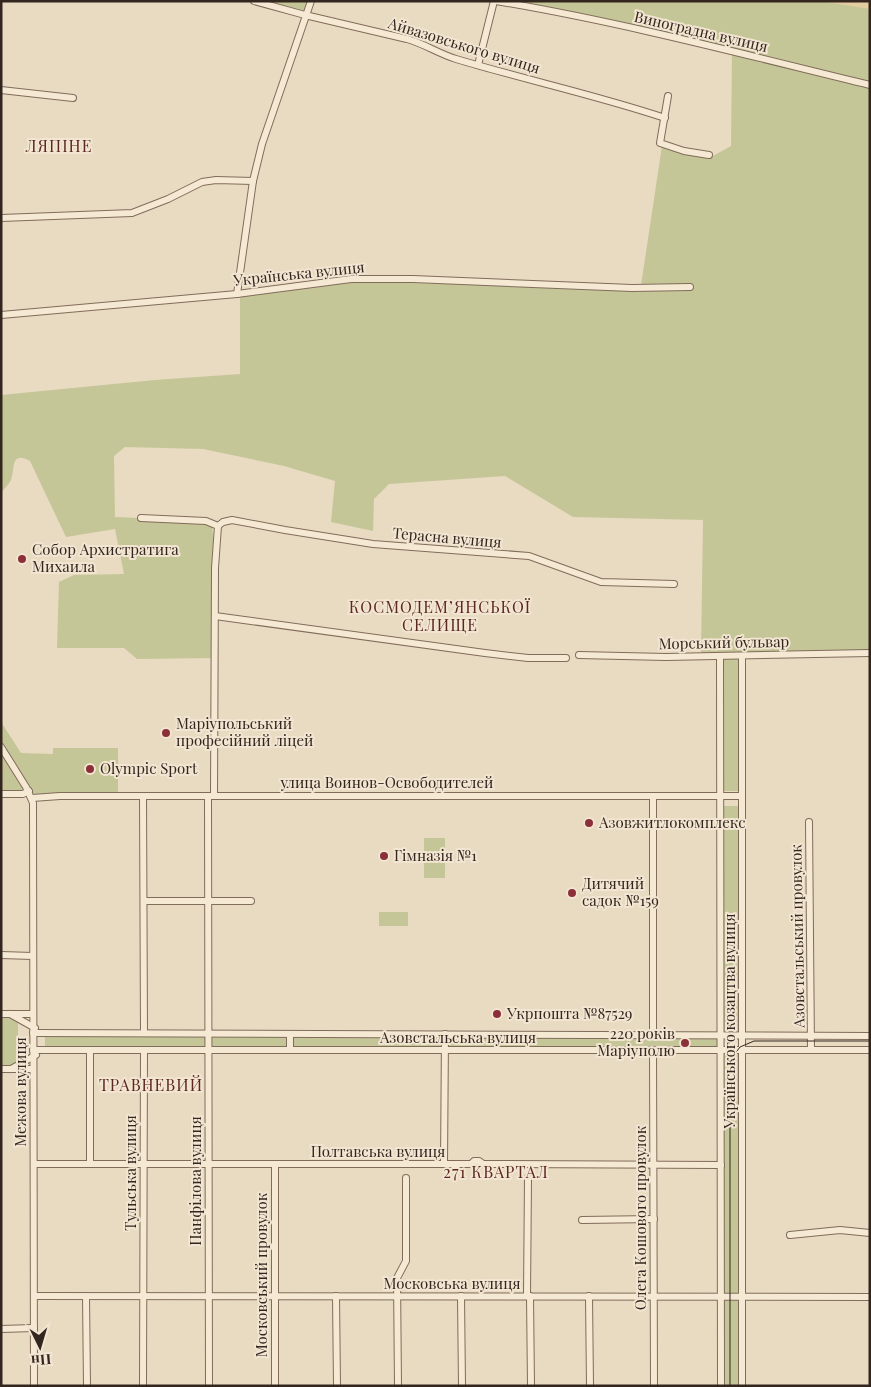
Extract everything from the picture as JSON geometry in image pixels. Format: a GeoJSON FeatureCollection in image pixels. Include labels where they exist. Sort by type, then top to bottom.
{"type":"FeatureCollection","features":[{"type":"Feature","properties":{"kind":"street","name":"Айвазовського вулиця"},"geometry":{"type":"LineString","coordinates":[[254,1],[305,16],[417,42],[446,56],[612,101],[665,118]]}},
{"type":"Feature","properties":{"kind":"street"},"geometry":{"type":"LineString","coordinates":[[237,294],[254,181],[262,144],[311,1]]}},
{"type":"Feature","properties":{"kind":"street"},"geometry":{"type":"LineString","coordinates":[[478,65],[495,1]]}},
{"type":"Feature","properties":{"kind":"street","name":"Виноградна вулиця"},"geometry":{"type":"LineString","coordinates":[[495,1],[538,8],[644,31],[870,85]]}},
{"type":"Feature","properties":{"kind":"street"},"geometry":{"type":"LineString","coordinates":[[1,90],[73,98]]}},
{"type":"Feature","properties":{"kind":"street"},"geometry":{"type":"LineString","coordinates":[[668,96],[660,143],[684,151],[708,155]]}},
{"type":"Feature","properties":{"kind":"street"},"geometry":{"type":"LineString","coordinates":[[1,218],[132,213],[148,208],[207,181],[254,181]]}},
{"type":"Feature","properties":{"kind":"street","name":"Українська вулиця"},"geometry":{"type":"LineString","coordinates":[[1,315],[237,294],[351,278],[632,288],[690,287]]}},
{"type":"Feature","properties":{"kind":"street","name":"Терасна вулиця"},"geometry":{"type":"LineString","coordinates":[[141,518],[206,521],[218,526],[226,520],[232,520],[373,544],[529,556],[601,582],[674,584]]}},
{"type":"Feature","properties":{"kind":"street"},"geometry":{"type":"LineString","coordinates":[[211,796],[214,616],[218,526]]}},
{"type":"Feature","properties":{"kind":"street"},"geometry":{"type":"LineString","coordinates":[[214,616],[485,654],[528,658],[566,658]]}},
{"type":"Feature","properties":{"kind":"street","name":"Морський бульвар"},"geometry":{"type":"LineString","coordinates":[[580,655],[666,657],[870,653]]}},
{"type":"Feature","properties":{"kind":"street","name":"Українського козацтва вулиця"},"geometry":{"type":"LineString","coordinates":[[720,656],[720,1386]]}},
{"type":"Feature","properties":{"kind":"street","name":"Українського козацтва вулиця"},"geometry":{"type":"LineString","coordinates":[[742,656],[742,1386]]}},
{"type":"Feature","properties":{"kind":"street"},"geometry":{"type":"LineString","coordinates":[[1,746],[32,798]]}},
{"type":"Feature","properties":{"kind":"street"},"geometry":{"type":"LineString","coordinates":[[1,794],[23,794],[29,791]]}},
{"type":"Feature","properties":{"kind":"street","name":"улица Воинов-Освободителей"},"geometry":{"type":"LineString","coordinates":[[32,798],[60,796],[742,796]]}},
{"type":"Feature","properties":{"kind":"street"},"geometry":{"type":"LineString","coordinates":[[144,796],[144,1033]]}},
{"type":"Feature","properties":{"kind":"street","name":"Панфілова вулиця"},"geometry":{"type":"LineString","coordinates":[[209,1386],[208,901],[211,796]]}},
{"type":"Feature","properties":{"kind":"street"},"geometry":{"type":"LineString","coordinates":[[653,796],[653,1034]]}},
{"type":"Feature","properties":{"kind":"street","name":"Межова вулиця"},"geometry":{"type":"LineString","coordinates":[[32,798],[34,1386]]}},
{"type":"Feature","properties":{"kind":"street","name":"Азовстальський провулок"},"geometry":{"type":"LineString","coordinates":[[809,822],[811,1050]]}},
{"type":"Feature","properties":{"kind":"street"},"geometry":{"type":"LineString","coordinates":[[144,900],[251,901]]}},
{"type":"Feature","properties":{"kind":"street"},"geometry":{"type":"LineString","coordinates":[[1,955],[33,956]]}},
{"type":"Feature","properties":{"kind":"street","name":"Азовстальська вулиця"},"geometry":{"type":"LineString","coordinates":[[1,1014],[33,1014]]}},
{"type":"Feature","properties":{"kind":"street","name":"Азовстальська вулиця"},"geometry":{"type":"LineString","coordinates":[[10,1014],[33,1030],[46,1033],[870,1036]]}},
{"type":"Feature","properties":{"kind":"street"},"geometry":{"type":"LineString","coordinates":[[290,1034],[290,1050]]}},
{"type":"Feature","properties":{"kind":"street"},"geometry":{"type":"LineString","coordinates":[[444,1164],[445,1034]]}},
{"type":"Feature","properties":{"kind":"street","name":"Азовстальська вулиця"},"geometry":{"type":"LineString","coordinates":[[33,1053],[45,1050],[870,1050]]}},
{"type":"Feature","properties":{"kind":"street"},"geometry":{"type":"LineString","coordinates":[[90,1050],[90,1164]]}},
{"type":"Feature","properties":{"kind":"street","name":"Тульська вулиця"},"geometry":{"type":"LineString","coordinates":[[143,1386],[144,1050]]}},
{"type":"Feature","properties":{"kind":"street","name":"Олега Кошового провулок"},"geometry":{"type":"LineString","coordinates":[[653,1050],[654,1386]]}},
{"type":"Feature","properties":{"kind":"street"},"geometry":{"type":"LineString","coordinates":[[11,1069],[33,1053]]}},
{"type":"Feature","properties":{"kind":"street"},"geometry":{"type":"LineString","coordinates":[[1,1069],[34,1069]]}},
{"type":"Feature","properties":{"kind":"street","name":"Полтавська вулиця"},"geometry":{"type":"LineString","coordinates":[[34,1164],[471,1164],[474,1161],[479,1161],[482,1164],[721,1165]]}},
{"type":"Feature","properties":{"kind":"street","name":"Московський провулок"},"geometry":{"type":"LineString","coordinates":[[275,1164],[275,1386]]}},
{"type":"Feature","properties":{"kind":"street"},"geometry":{"type":"LineString","coordinates":[[398,1386],[397,1278],[406,1260],[406,1178]]}},
{"type":"Feature","properties":{"kind":"street"},"geometry":{"type":"LineString","coordinates":[[528,1178],[528,1296],[531,1386]]}},
{"type":"Feature","properties":{"kind":"street"},"geometry":{"type":"LineString","coordinates":[[582,1220],[654,1219]]}},
{"type":"Feature","properties":{"kind":"street"},"geometry":{"type":"LineString","coordinates":[[790,1235],[840,1230],[870,1233]]}},
{"type":"Feature","properties":{"kind":"street","name":"Московська вулиця"},"geometry":{"type":"LineString","coordinates":[[34,1296],[870,1297]]}},
{"type":"Feature","properties":{"kind":"street"},"geometry":{"type":"LineString","coordinates":[[86,1296],[87,1386]]}},
{"type":"Feature","properties":{"kind":"street"},"geometry":{"type":"LineString","coordinates":[[336,1296],[337,1386]]}},
{"type":"Feature","properties":{"kind":"street"},"geometry":{"type":"LineString","coordinates":[[461,1296],[462,1386]]}},
{"type":"Feature","properties":{"kind":"street"},"geometry":{"type":"LineString","coordinates":[[589,1296],[590,1386]]}},
{"type":"Feature","properties":{"kind":"street"},"geometry":{"type":"LineString","coordinates":[[1,1328],[34,1328]]}},
{"type":"Feature","properties":{"kind":"green space"},"geometry":{"type":"Polygon","coordinates":[[[254,1],[311,1],[305,15],[254,1]]]}},
{"type":"Feature","properties":{"kind":"green space"},"geometry":{"type":"Polygon","coordinates":[[[496,1],[870,1],[870,650],[701,654],[703,520],[573,517],[505,476],[389,484],[374,499],[373,531],[331,522],[335,481],[284,466],[203,449],[125,447],[114,456],[115,517],[212,521],[215,568],[215,658],[137,659],[124,648],[57,648],[59,582],[74,575],[124,574],[115,529],[66,537],[30,461],[24,458],[19,458],[14,463],[11,480],[1,493],[1,395],[240,374],[240,296],[341,281],[640,292],[662,146],[709,158],[731,146],[732,52],[496,1]]]}},
{"type":"Feature","properties":{"kind":"green space"},"geometry":{"type":"Polygon","coordinates":[[[741,658],[740,791],[723,791],[722,659],[741,658]]]}},
{"type":"Feature","properties":{"kind":"green space"},"geometry":{"type":"Polygon","coordinates":[[[1,722],[21,753],[53,754],[53,748],[118,748],[118,796],[1,796],[1,722]]]}},
{"type":"Feature","properties":{"kind":"green space"},"geometry":{"type":"Polygon","coordinates":[[[723,806],[740,806],[740,1034],[723,1032],[723,806]]]}},
{"type":"Feature","properties":{"kind":"green space"},"geometry":{"type":"Polygon","coordinates":[[[424,838],[445,838],[445,878],[424,878],[424,838]]]}},
{"type":"Feature","properties":{"kind":"green space"},"geometry":{"type":"Polygon","coordinates":[[[379,912],[408,912],[408,926],[379,926],[379,912]]]}},
{"type":"Feature","properties":{"kind":"green space"},"geometry":{"type":"Polygon","coordinates":[[[1,1015],[9,1015],[18,1021],[18,1063],[10,1068],[1,1068],[1,1015]]]}},
{"type":"Feature","properties":{"kind":"green space"},"geometry":{"type":"Polygon","coordinates":[[[45,1035],[719,1037],[719,1049],[45,1048],[45,1035]]]}},
{"type":"Feature","properties":{"kind":"green space"},"geometry":{"type":"Polygon","coordinates":[[[740,1052],[740,1295],[723,1295],[723,1053],[740,1052]]]}},
{"type":"Feature","properties":{"kind":"green space"},"geometry":{"type":"Polygon","coordinates":[[[723,1299],[740,1299],[740,1386],[723,1386],[723,1299]]]}},
{"type":"Feature","properties":{"kind":"sand"},"geometry":{"type":"Polygon","coordinates":[[[820,1],[870,1],[870,9],[820,1]]]}},
{"type":"Feature","properties":{"kind":"tram line"},"geometry":{"type":"LineString","coordinates":[[730,1386],[730,1060],[740,1047],[754,1041],[870,1041]]}},
{"type":"Feature","properties":{"kind":"place","name":"Собор Архистратига Михаила"},"geometry":{"type":"Point","coordinates":[22,559]}},
{"type":"Feature","properties":{"kind":"place","name":"Маріупольський професійний ліцей"},"geometry":{"type":"Point","coordinates":[166,733]}},
{"type":"Feature","properties":{"kind":"place","name":"Olympic Sport"},"geometry":{"type":"Point","coordinates":[90,769]}},
{"type":"Feature","properties":{"kind":"place","name":"Азовжитлокомплекс"},"geometry":{"type":"Point","coordinates":[589,823]}},
{"type":"Feature","properties":{"kind":"place","name":"Гімназія №1"},"geometry":{"type":"Point","coordinates":[384,856]}},
{"type":"Feature","properties":{"kind":"place","name":"Дитячий садок №159"},"geometry":{"type":"Point","coordinates":[572,893]}},
{"type":"Feature","properties":{"kind":"place","name":"Укрпошта №87529"},"geometry":{"type":"Point","coordinates":[497,1014]}},
{"type":"Feature","properties":{"kind":"place","name":"220 років Маріуполю"},"geometry":{"type":"Point","coordinates":[685,1043]}},
{"type":"Feature","properties":{"kind":"district","name":"ЛЯПІНЕ"},"geometry":{"type":"Point","coordinates":[59,146]}},
{"type":"Feature","properties":{"kind":"district","name":"КОСМОДЕМ’ЯНСЬКОЇ СЕЛИЩЕ"},"geometry":{"type":"Point","coordinates":[440,616]}},
{"type":"Feature","properties":{"kind":"district","name":"ТРАВНЕВИЙ"},"geometry":{"type":"Point","coordinates":[151,1085]}},
{"type":"Feature","properties":{"kind":"district","name":"271 КВАРТАЛ"},"geometry":{"type":"Point","coordinates":[496,1172]}}]}
